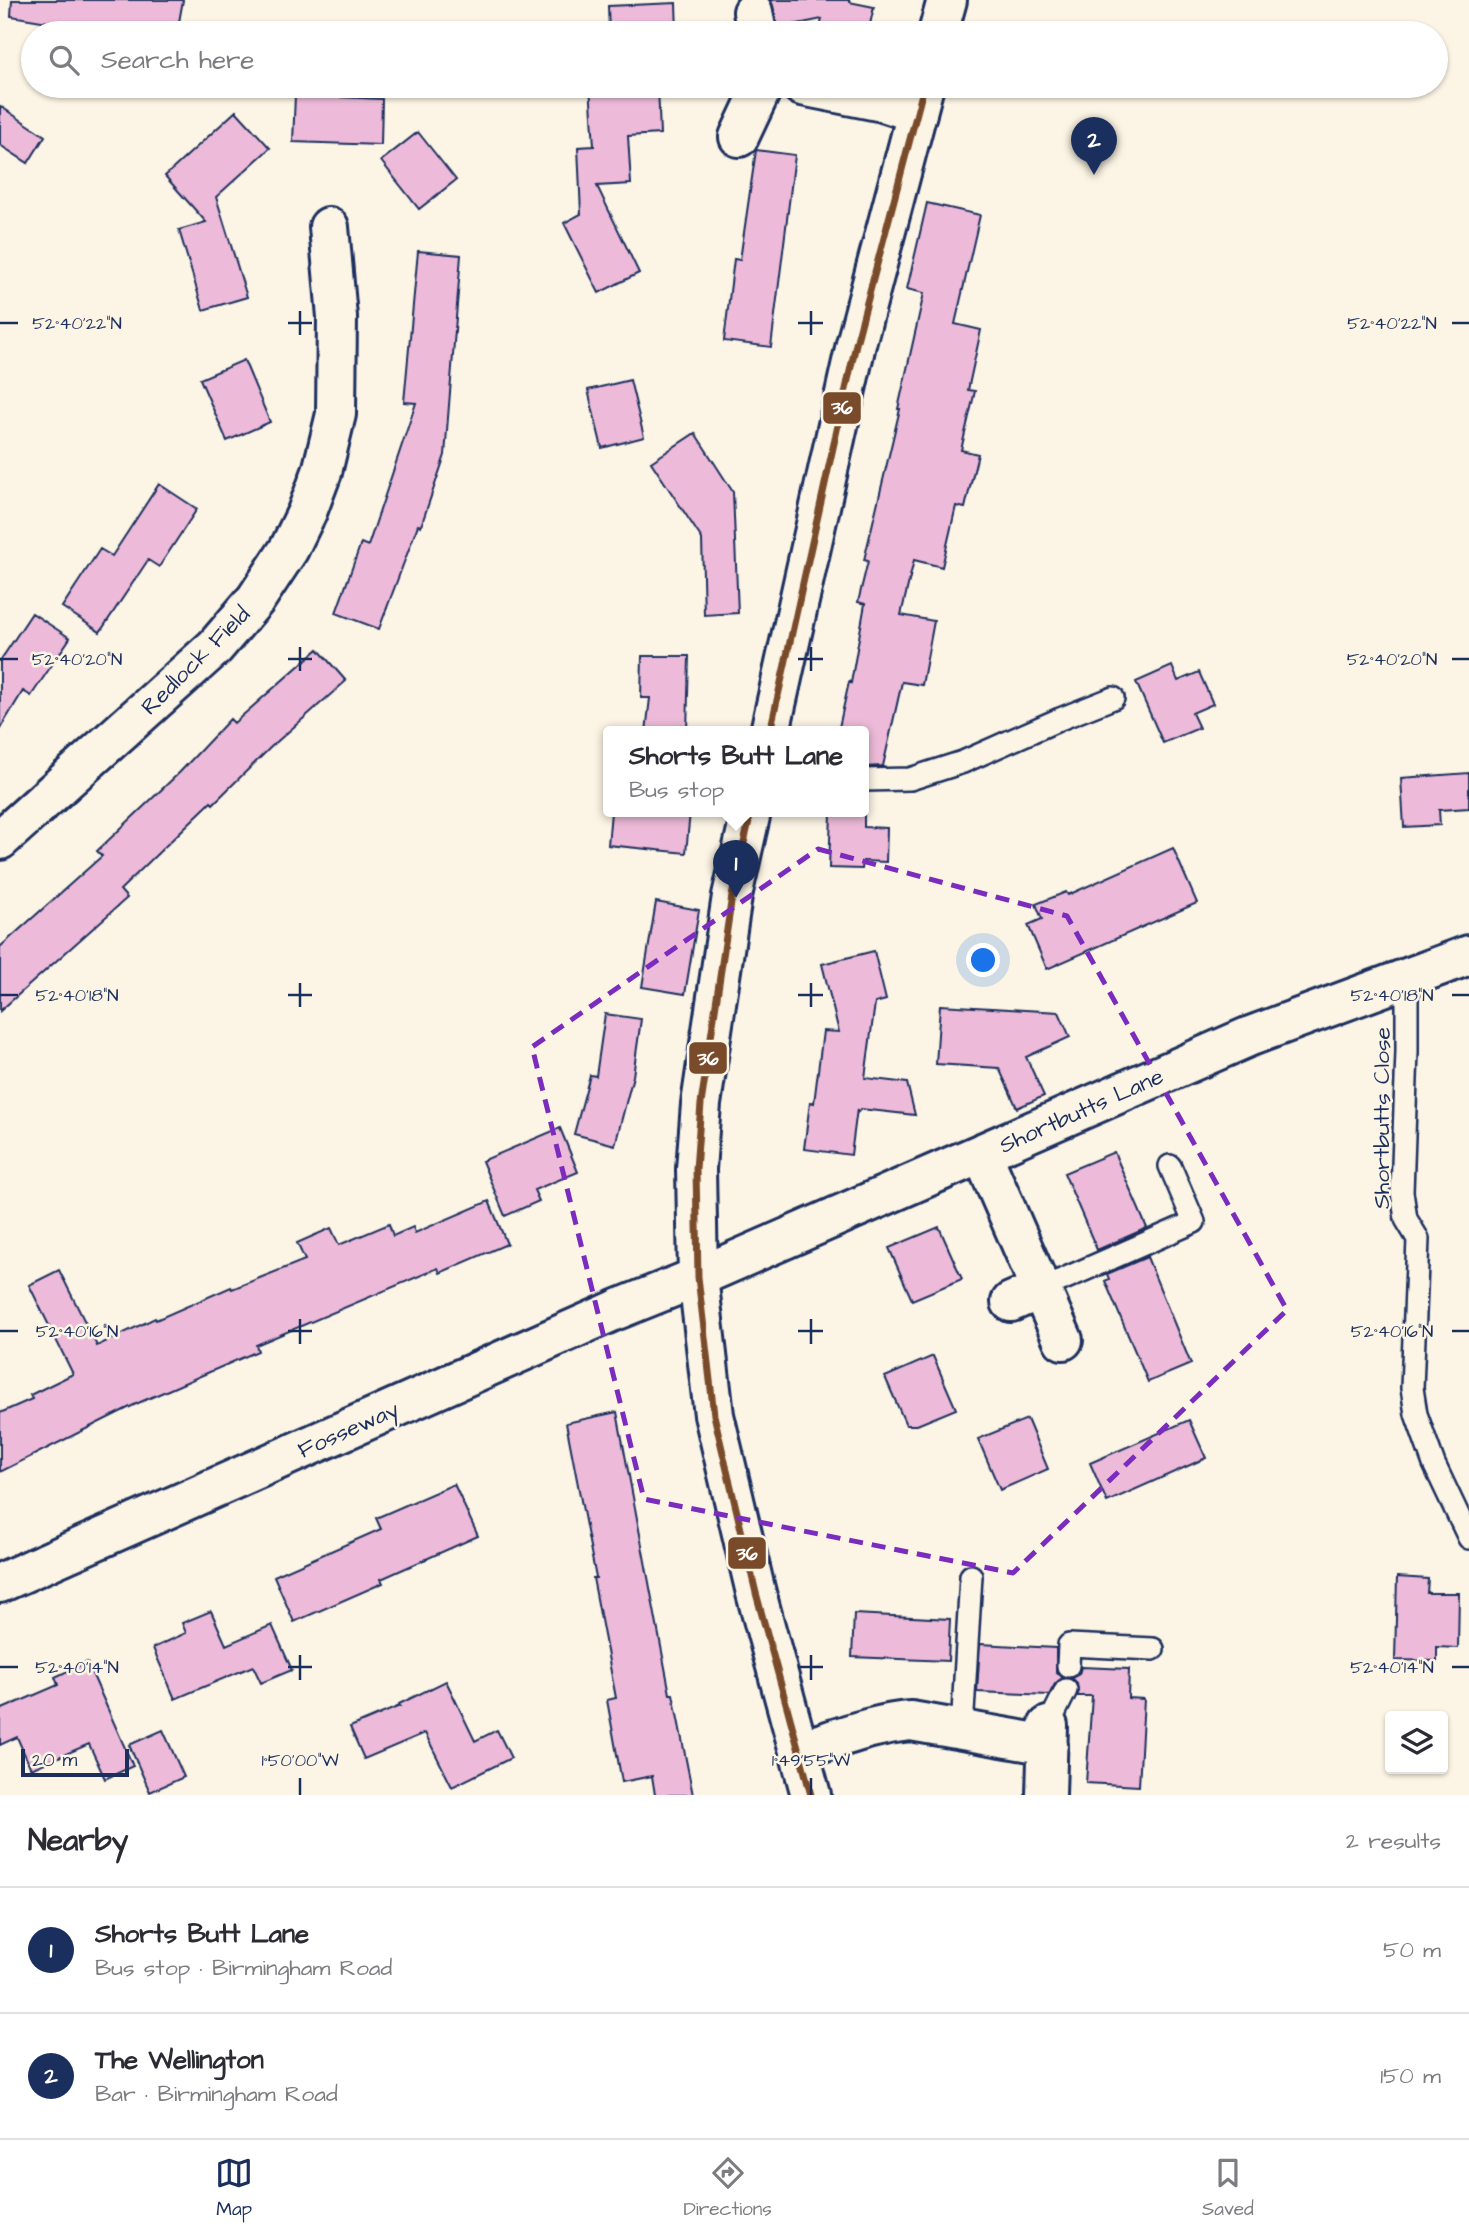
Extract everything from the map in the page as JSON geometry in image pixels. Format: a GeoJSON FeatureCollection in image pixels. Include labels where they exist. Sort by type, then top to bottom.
{"type":"FeatureCollection","features":[{"type":"Feature","properties":{"kind":"street"},"geometry":{"type":"LineString","coordinates":[[941,21],[947,0]]}},
{"type":"Feature","properties":{"kind":"street"},"geometry":{"type":"LineString","coordinates":[[739,137],[757,98]]}},
{"type":"Feature","properties":{"kind":"street"},"geometry":{"type":"LineString","coordinates":[[770,726],[856,344],[921,99],[883,102],[863,98]]}},
{"type":"Feature","properties":{"kind":"street","name":"Redlock Field"},"geometry":{"type":"LineString","coordinates":[[0,840],[215,647],[256,599],[289,549],[322,472],[336,414],[337,317],[328,227]]}},
{"type":"Feature","properties":{"kind":"street"},"geometry":{"type":"LineString","coordinates":[[750,817],[732,896],[701,1104],[696,1169],[698,1277],[714,1415],[756,1593],[811,1795]]}},
{"type":"Feature","properties":{"kind":"street","name":"Shortbutts Lane"},"geometry":{"type":"LineString","coordinates":[[698,1277],[1248,1037],[1469,955]]}},
{"type":"Feature","properties":{"kind":"street"},"geometry":{"type":"LineString","coordinates":[[982,1154],[1026,1295],[1063,1340]]}},
{"type":"Feature","properties":{"kind":"street","name":"Fosseway"},"geometry":{"type":"LineString","coordinates":[[0,1584],[616,1310],[698,1277]]}},
{"type":"Feature","properties":{"kind":"street"},"geometry":{"type":"LineString","coordinates":[[800,1750],[892,1723],[911,1721],[961,1730],[1048,1735],[1046,1795]]}},
{"type":"Feature","properties":{"kind":"lane"},"geometry":{"type":"LineString","coordinates":[[869,780],[910,779],[963,762],[1113,698]]}},
{"type":"Feature","properties":{"kind":"lane","name":"Shortbutts Close"},"geometry":{"type":"LineString","coordinates":[[1407,977],[1408,1051],[1402,1192],[1406,1219],[1418,1239],[1412,1388],[1416,1414],[1434,1464],[1469,1538]]}},
{"type":"Feature","properties":{"kind":"lane"},"geometry":{"type":"LineString","coordinates":[[1026,1295],[1194,1222],[1170,1166]]}},
{"type":"Feature","properties":{"kind":"lane"},"geometry":{"type":"LineString","coordinates":[[961,1730],[971,1576]]}},
{"type":"Feature","properties":{"kind":"lane"},"geometry":{"type":"LineString","coordinates":[[1068,1666],[1069,1645],[1153,1649]]}},
{"type":"Feature","properties":{"kind":"lane"},"geometry":{"type":"LineString","coordinates":[[1048,1735],[1066,1690]]}},
{"type":"Feature","properties":{"kind":"highlighted area"},"geometry":{"type":"Polygon","coordinates":[[[818,849],[1067,916],[1287,1310],[1013,1573],[644,1499],[532,1047],[818,849]]]}},
{"type":"Feature","properties":{"kind":"building"},"geometry":{"type":"Polygon","coordinates":[[[12,0],[183,0],[179,21],[41,21],[11,16],[12,0]]]}},
{"type":"Feature","properties":{"kind":"building"},"geometry":{"type":"Polygon","coordinates":[[[771,0],[849,0],[874,7],[871,21],[776,21],[771,0]]]}},
{"type":"Feature","properties":{"kind":"building"},"geometry":{"type":"Polygon","coordinates":[[[676,3],[677,21],[609,21],[608,6],[676,3]]]}},
{"type":"Feature","properties":{"kind":"building"},"geometry":{"type":"Polygon","coordinates":[[[295,98],[382,99],[381,145],[293,142],[295,98]]]}},
{"type":"Feature","properties":{"kind":"building"},"geometry":{"type":"Polygon","coordinates":[[[591,98],[658,98],[660,134],[628,136],[631,184],[597,186],[639,273],[599,293],[564,223],[581,214],[578,147],[594,146],[591,98]]]}},
{"type":"Feature","properties":{"kind":"building"},"geometry":{"type":"Polygon","coordinates":[[[0,106],[45,136],[28,163],[0,145],[0,106]]]}},
{"type":"Feature","properties":{"kind":"building"},"geometry":{"type":"Polygon","coordinates":[[[236,111],[270,148],[216,197],[247,297],[203,310],[179,230],[206,222],[165,176],[236,111]]]}},
{"type":"Feature","properties":{"kind":"building"},"geometry":{"type":"Polygon","coordinates":[[[418,132],[456,180],[419,209],[381,161],[418,132]]]}},
{"type":"Feature","properties":{"kind":"building"},"geometry":{"type":"Polygon","coordinates":[[[756,150],[795,155],[771,347],[724,341],[734,259],[740,260],[756,150]]]}},
{"type":"Feature","properties":{"kind":"building"},"geometry":{"type":"Polygon","coordinates":[[[927,203],[980,215],[955,324],[981,330],[968,390],[975,391],[961,450],[978,454],[965,508],[956,506],[942,567],[914,560],[901,615],[934,621],[922,685],[902,682],[883,766],[869,767],[869,726],[839,726],[849,682],[851,683],[865,604],[858,602],[868,561],[864,560],[924,293],[907,289],[927,203]]]}},
{"type":"Feature","properties":{"kind":"building"},"geometry":{"type":"Polygon","coordinates":[[[418,251],[461,255],[445,455],[421,526],[418,525],[379,629],[336,613],[361,543],[368,546],[416,403],[404,402],[418,251]]]}},
{"type":"Feature","properties":{"kind":"building"},"geometry":{"type":"Polygon","coordinates":[[[244,360],[270,422],[227,441],[200,379],[244,360]]]}},
{"type":"Feature","properties":{"kind":"building"},"geometry":{"type":"Polygon","coordinates":[[[630,380],[644,437],[602,448],[588,390],[630,380]]]}},
{"type":"Feature","properties":{"kind":"building"},"geometry":{"type":"Polygon","coordinates":[[[695,433],[733,492],[738,613],[704,615],[702,539],[651,462],[695,433]]]}},
{"type":"Feature","properties":{"kind":"building"},"geometry":{"type":"Polygon","coordinates":[[[159,484],[197,509],[159,567],[148,560],[100,632],[62,607],[100,549],[112,556],[159,484]]]}},
{"type":"Feature","properties":{"kind":"building"},"geometry":{"type":"Polygon","coordinates":[[[32,613],[70,638],[31,696],[23,691],[0,729],[0,661],[32,613]]]}},
{"type":"Feature","properties":{"kind":"building"},"geometry":{"type":"Polygon","coordinates":[[[318,649],[346,681],[271,747],[213,804],[211,802],[120,890],[127,898],[0,1011],[0,947],[102,856],[97,851],[180,772],[230,719],[234,723],[318,649]]]}},
{"type":"Feature","properties":{"kind":"building"},"geometry":{"type":"Polygon","coordinates":[[[642,656],[689,656],[687,726],[647,726],[650,698],[641,698],[642,656]]]}},
{"type":"Feature","properties":{"kind":"building"},"geometry":{"type":"Polygon","coordinates":[[[1172,666],[1178,681],[1199,672],[1213,704],[1192,713],[1199,728],[1163,743],[1136,682],[1172,666]]]}},
{"type":"Feature","properties":{"kind":"building"},"geometry":{"type":"Polygon","coordinates":[[[1469,773],[1469,808],[1439,810],[1440,825],[1404,827],[1401,778],[1469,773]]]}},
{"type":"Feature","properties":{"kind":"building"},"geometry":{"type":"Polygon","coordinates":[[[611,817],[690,817],[686,853],[608,845],[611,817]]]}},
{"type":"Feature","properties":{"kind":"building"},"geometry":{"type":"Polygon","coordinates":[[[831,817],[864,817],[864,827],[887,828],[886,862],[863,861],[862,869],[829,868],[831,817]]]}},
{"type":"Feature","properties":{"kind":"building"},"geometry":{"type":"Polygon","coordinates":[[[1173,848],[1197,903],[1047,969],[1028,925],[1042,919],[1036,904],[1066,892],[1068,895],[1173,848]]]}},
{"type":"Feature","properties":{"kind":"building"},"geometry":{"type":"Polygon","coordinates":[[[656,902],[699,910],[685,994],[642,987],[656,902]]]}},
{"type":"Feature","properties":{"kind":"building"},"geometry":{"type":"Polygon","coordinates":[[[874,951],[886,1000],[875,1003],[865,1078],[907,1083],[915,1115],[861,1109],[858,1112],[857,1109],[851,1155],[804,1149],[810,1102],[814,1103],[823,1031],[839,1032],[822,964],[874,951]]]}},
{"type":"Feature","properties":{"kind":"building"},"geometry":{"type":"Polygon","coordinates":[[[940,1005],[1059,1012],[1070,1037],[1026,1057],[1044,1096],[1017,1108],[999,1068],[936,1064],[940,1005]]]}},
{"type":"Feature","properties":{"kind":"building"},"geometry":{"type":"Polygon","coordinates":[[[605,1014],[641,1019],[633,1076],[615,1145],[574,1134],[590,1075],[596,1076],[605,1014]]]}},
{"type":"Feature","properties":{"kind":"building"},"geometry":{"type":"Polygon","coordinates":[[[560,1128],[578,1172],[534,1190],[539,1201],[505,1216],[482,1161],[560,1128]]]}},
{"type":"Feature","properties":{"kind":"building"},"geometry":{"type":"Polygon","coordinates":[[[1114,1152],[1147,1228],[1097,1250],[1064,1173],[1114,1152]]]}},
{"type":"Feature","properties":{"kind":"building"},"geometry":{"type":"Polygon","coordinates":[[[489,1201],[507,1244],[440,1273],[438,1268],[256,1345],[258,1351],[136,1404],[0,1472],[0,1413],[32,1399],[30,1395],[73,1374],[29,1285],[59,1270],[97,1346],[155,1318],[156,1320],[231,1287],[232,1289],[305,1260],[297,1243],[331,1228],[339,1245],[389,1224],[393,1236],[413,1227],[415,1233],[489,1201]]]}},
{"type":"Feature","properties":{"kind":"building"},"geometry":{"type":"Polygon","coordinates":[[[939,1227],[962,1279],[912,1300],[889,1248],[939,1227]]]}},
{"type":"Feature","properties":{"kind":"building"},"geometry":{"type":"Polygon","coordinates":[[[1147,1257],[1191,1364],[1148,1382],[1105,1281],[1109,1279],[1107,1274],[1147,1257]]]}},
{"type":"Feature","properties":{"kind":"building"},"geometry":{"type":"Polygon","coordinates":[[[933,1356],[956,1409],[917,1425],[906,1425],[885,1377],[933,1356]]]}},
{"type":"Feature","properties":{"kind":"building"},"geometry":{"type":"Polygon","coordinates":[[[617,1412],[670,1694],[673,1694],[693,1795],[655,1795],[652,1776],[622,1782],[607,1700],[616,1698],[566,1423],[617,1412]]]}},
{"type":"Feature","properties":{"kind":"building"},"geometry":{"type":"Polygon","coordinates":[[[1027,1419],[1048,1469],[1000,1490],[978,1439],[1027,1419]]]}},
{"type":"Feature","properties":{"kind":"building"},"geometry":{"type":"Polygon","coordinates":[[[1189,1420],[1206,1458],[1107,1502],[1090,1463],[1189,1420]]]}},
{"type":"Feature","properties":{"kind":"building"},"geometry":{"type":"Polygon","coordinates":[[[454,1484],[478,1536],[381,1579],[383,1583],[294,1622],[274,1576],[381,1529],[376,1518],[454,1484]]]}},
{"type":"Feature","properties":{"kind":"building"},"geometry":{"type":"Polygon","coordinates":[[[1397,1577],[1428,1579],[1427,1593],[1459,1593],[1458,1648],[1437,1647],[1437,1661],[1395,1660],[1397,1577]]]}},
{"type":"Feature","properties":{"kind":"building"},"geometry":{"type":"Polygon","coordinates":[[[211,1611],[226,1645],[272,1625],[292,1670],[261,1683],[253,1666],[175,1699],[153,1648],[186,1633],[182,1623],[211,1611]]]}},
{"type":"Feature","properties":{"kind":"building"},"geometry":{"type":"Polygon","coordinates":[[[854,1614],[950,1619],[948,1661],[852,1657],[854,1614]]]}},
{"type":"Feature","properties":{"kind":"building"},"geometry":{"type":"Polygon","coordinates":[[[980,1644],[1056,1648],[1056,1671],[1063,1678],[1055,1684],[1049,1695],[977,1692],[980,1644]]]}},
{"type":"Feature","properties":{"kind":"building"},"geometry":{"type":"Polygon","coordinates":[[[87,1662],[133,1766],[105,1779],[89,1744],[31,1769],[17,1737],[0,1745],[0,1710],[58,1685],[55,1677],[87,1662]]]}},
{"type":"Feature","properties":{"kind":"building"},"geometry":{"type":"Polygon","coordinates":[[[1081,1667],[1129,1669],[1128,1698],[1144,1699],[1139,1786],[1086,1783],[1092,1696],[1078,1696],[1077,1683],[1072,1678],[1079,1674],[1081,1667]]]}},
{"type":"Feature","properties":{"kind":"building"},"geometry":{"type":"Polygon","coordinates":[[[446,1681],[475,1741],[497,1730],[511,1758],[452,1787],[425,1733],[364,1759],[350,1727],[400,1706],[399,1704],[446,1681]]]}},
{"type":"Feature","properties":{"kind":"building"},"geometry":{"type":"Polygon","coordinates":[[[163,1730],[184,1777],[150,1792],[129,1745],[163,1730]]]}},
{"type":"Feature","properties":{"kind":"transit line","name":"36"},"geometry":{"type":"LineString","coordinates":[[771,726],[856,344],[921,98]]}},
{"type":"Feature","properties":{"kind":"transit line","name":"36"},"geometry":{"type":"LineString","coordinates":[[750,817],[732,896],[701,1104],[696,1169],[698,1277],[714,1415],[756,1593],[811,1795]]}},
{"type":"Feature","properties":{"kind":"place","name":"The Wellington"},"geometry":{"type":"Point","coordinates":[1094,175]}},
{"type":"Feature","properties":{"kind":"place","name":"Shorts Butt Lane"},"geometry":{"type":"Point","coordinates":[736,898]}}]}
